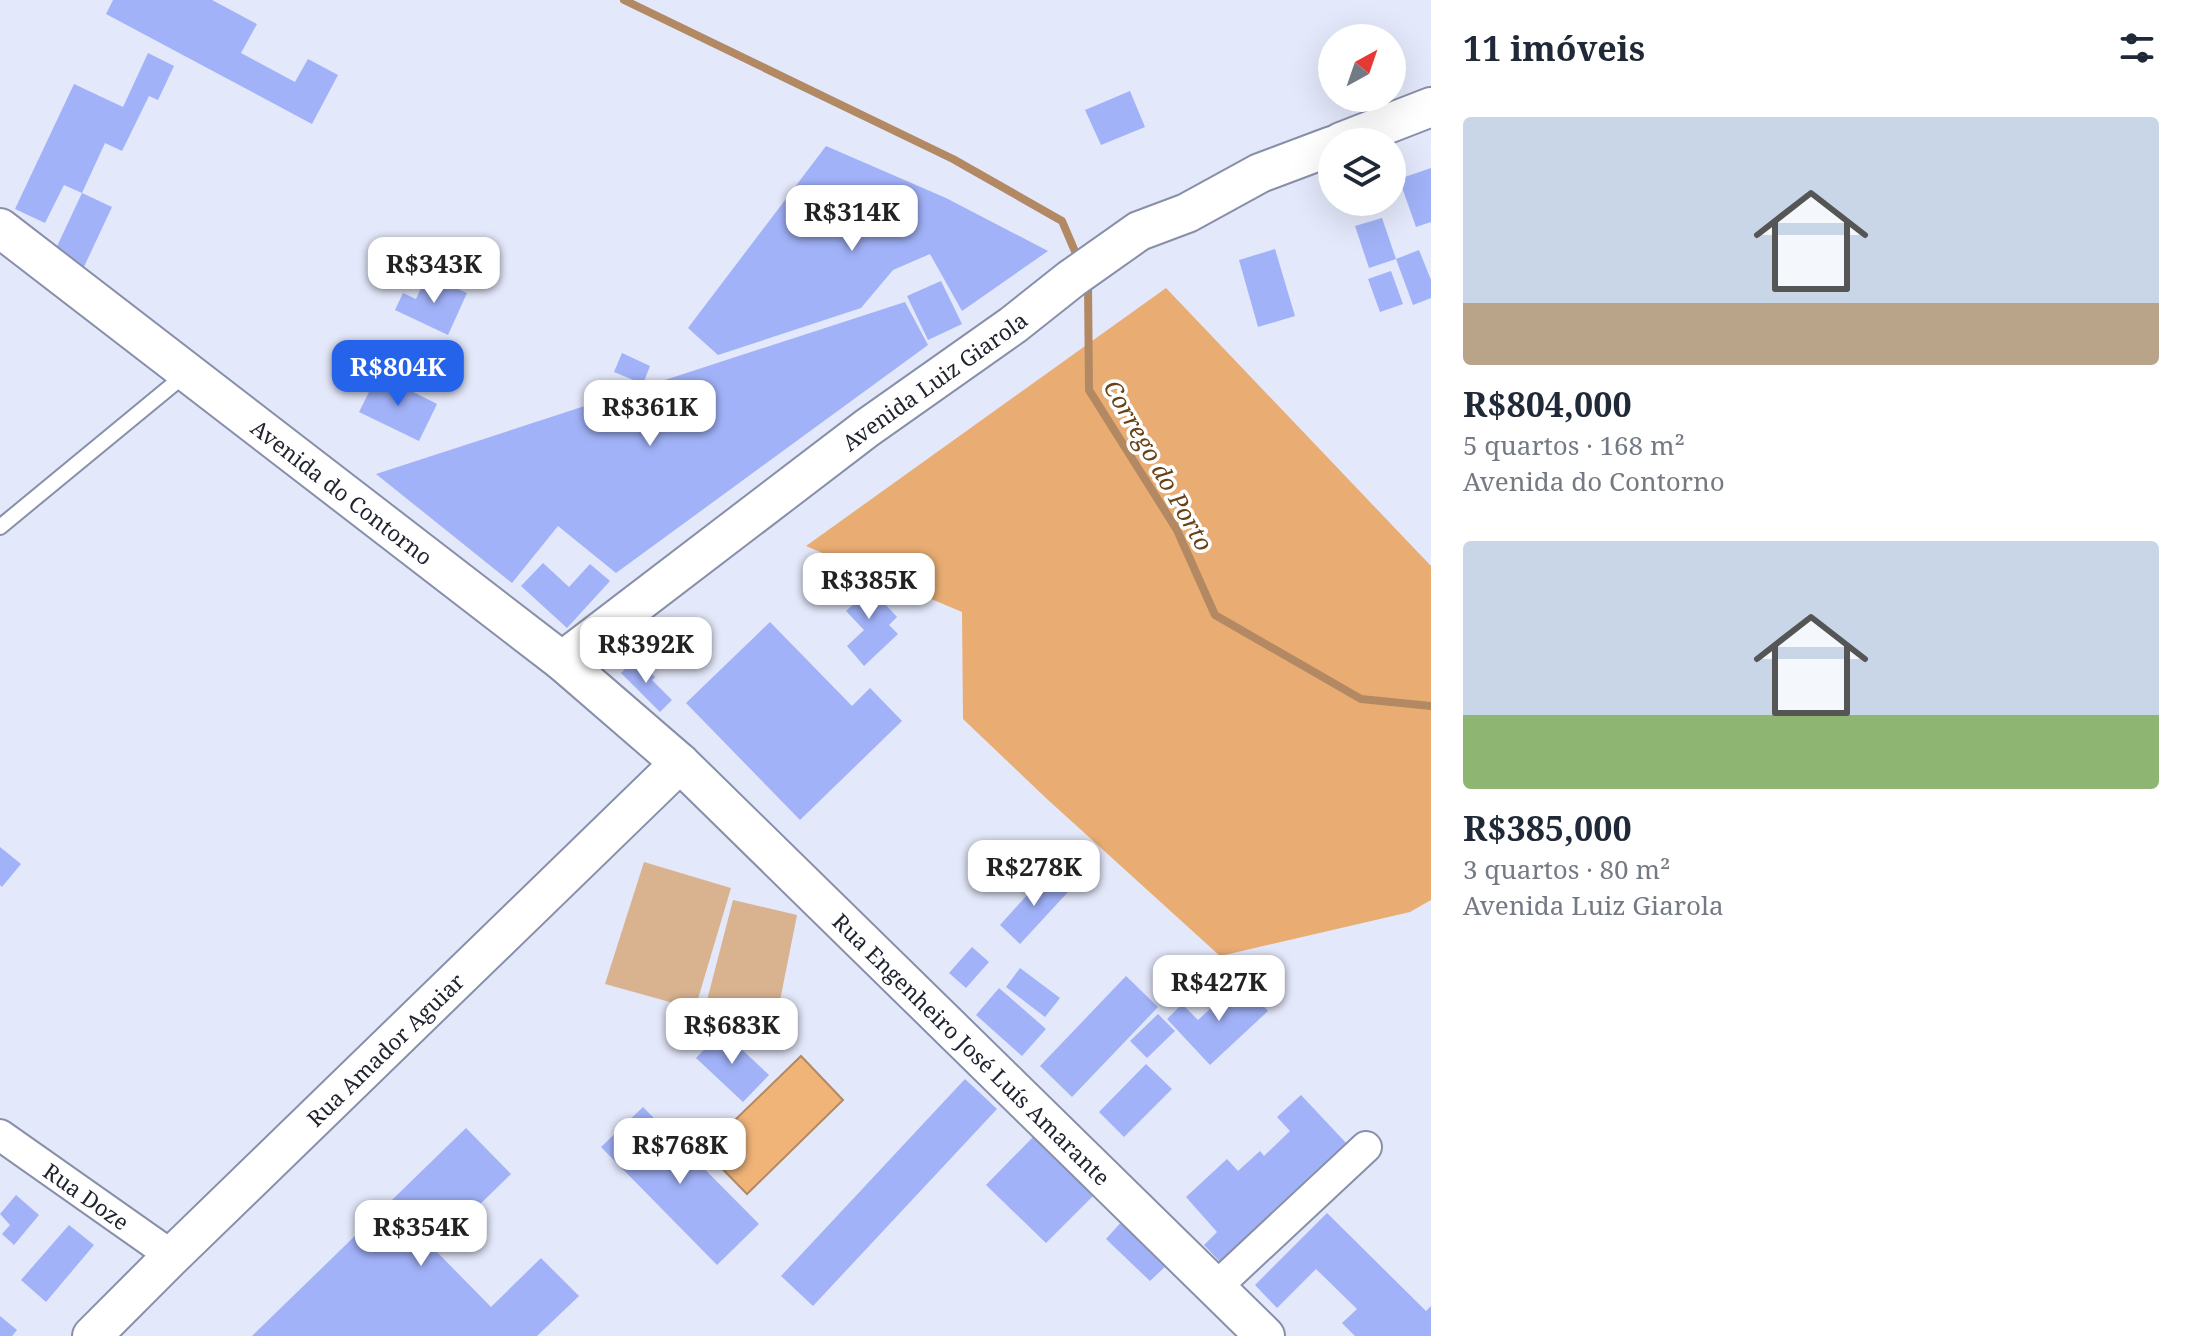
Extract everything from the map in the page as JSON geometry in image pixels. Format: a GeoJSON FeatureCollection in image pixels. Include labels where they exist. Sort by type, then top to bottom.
{"type":"FeatureCollection","features":[{"type":"Feature","properties":{"kind":"street"},"geometry":{"type":"LineString","coordinates":[[1377,128],[1431,107]]}},
{"type":"Feature","properties":{"kind":"street","name":"Avenida Luiz Giarola"},"geometry":{"type":"LineString","coordinates":[[562,661],[867,428],[1139,231],[1187,213],[1260,173],[1318,151]]}},
{"type":"Feature","properties":{"kind":"street","name":"Avenida do Contorno"},"geometry":{"type":"LineString","coordinates":[[0,228],[562,661],[680,763]]}},
{"type":"Feature","properties":{"kind":"street","name":"Rua Amador Aguiar"},"geometry":{"type":"LineString","coordinates":[[92,1336],[680,763]]}},
{"type":"Feature","properties":{"kind":"street","name":"Rua Engenheiro José Luís Amarante"},"geometry":{"type":"LineString","coordinates":[[680,763],[1265,1336]]}},
{"type":"Feature","properties":{"kind":"street","name":"Rua Doze"},"geometry":{"type":"LineString","coordinates":[[0,1135],[172,1256]]}},
{"type":"Feature","properties":{"kind":"street"},"geometry":{"type":"LineString","coordinates":[[1215,1288],[1366,1147]]}},
{"type":"Feature","properties":{"kind":"lane"},"geometry":{"type":"LineString","coordinates":[[0,527],[187,373]]}},
{"type":"Feature","properties":{"kind":"shaded area"},"geometry":{"type":"Polygon","coordinates":[[[1166,288],[1431,566],[1431,900],[1410,912],[1220,956],[963,719],[962,612],[806,546],[1166,288]]]}},
{"type":"Feature","properties":{"kind":"shaded area"},"geometry":{"type":"Polygon","coordinates":[[[644,862],[731,888],[695,1009],[605,984],[644,862]]]}},
{"type":"Feature","properties":{"kind":"shaded area"},"geometry":{"type":"Polygon","coordinates":[[[733,900],[797,915],[774,1031],[705,1008],[733,900]]]}},
{"type":"Feature","properties":{"kind":"shaded area"},"geometry":{"type":"Polygon","coordinates":[[[801,1056],[843,1100],[747,1194],[704,1150],[801,1056]]]}},
{"type":"Feature","properties":{"kind":"building"},"geometry":{"type":"Polygon","coordinates":[[[113,0],[212,0],[257,24],[241,53],[295,82],[308,59],[338,75],[312,124],[106,14],[113,0]]]}},
{"type":"Feature","properties":{"kind":"building"},"geometry":{"type":"Polygon","coordinates":[[[148,53],[174,66],[158,100],[149,96],[122,151],[105,143],[82,193],[64,185],[45,223],[15,209],[74,84],[123,107],[148,53]]]}},
{"type":"Feature","properties":{"kind":"building"},"geometry":{"type":"Polygon","coordinates":[[[1130,91],[1145,127],[1101,145],[1085,110],[1130,91]]]}},
{"type":"Feature","properties":{"kind":"building"},"geometry":{"type":"Polygon","coordinates":[[[826,146],[946,198],[1048,251],[962,311],[930,254],[893,270],[861,308],[718,355],[688,328],[826,146]]]}},
{"type":"Feature","properties":{"kind":"building"},"geometry":{"type":"Polygon","coordinates":[[[1431,168],[1431,222],[1416,227],[1406,199],[1406,177],[1431,168]]]}},
{"type":"Feature","properties":{"kind":"building"},"geometry":{"type":"Polygon","coordinates":[[[82,193],[112,207],[82,271],[52,257],[82,193]]]}},
{"type":"Feature","properties":{"kind":"building"},"geometry":{"type":"Polygon","coordinates":[[[1382,218],[1396,259],[1369,268],[1355,226],[1382,218]]]}},
{"type":"Feature","properties":{"kind":"building"},"geometry":{"type":"Polygon","coordinates":[[[1275,249],[1295,316],[1258,327],[1239,260],[1275,249]]]}},
{"type":"Feature","properties":{"kind":"building"},"geometry":{"type":"Polygon","coordinates":[[[1419,250],[1431,280],[1431,298],[1413,305],[1396,259],[1419,250]]]}},
{"type":"Feature","properties":{"kind":"building"},"geometry":{"type":"Polygon","coordinates":[[[1391,271],[1403,304],[1380,312],[1368,279],[1391,271]]]}},
{"type":"Feature","properties":{"kind":"building"},"geometry":{"type":"Polygon","coordinates":[[[427,275],[467,293],[448,335],[395,310],[403,293],[416,299],[427,275]]]}},
{"type":"Feature","properties":{"kind":"building"},"geometry":{"type":"Polygon","coordinates":[[[941,281],[962,324],[928,340],[907,296],[941,281]]]}},
{"type":"Feature","properties":{"kind":"building"},"geometry":{"type":"Polygon","coordinates":[[[905,302],[928,345],[616,573],[558,526],[512,583],[376,474],[905,302]]]}},
{"type":"Feature","properties":{"kind":"building"},"geometry":{"type":"Polygon","coordinates":[[[622,353],[650,366],[643,384],[614,372],[622,353]]]}},
{"type":"Feature","properties":{"kind":"building"},"geometry":{"type":"Polygon","coordinates":[[[378,374],[437,404],[419,441],[359,412],[378,374]]]}},
{"type":"Feature","properties":{"kind":"building"},"geometry":{"type":"Polygon","coordinates":[[[543,563],[569,587],[590,564],[610,581],[567,628],[521,586],[543,563]]]}},
{"type":"Feature","properties":{"kind":"building"},"geometry":{"type":"Polygon","coordinates":[[[859,576],[897,617],[889,625],[898,634],[864,666],[847,646],[864,630],[846,611],[855,603],[843,591],[859,576]]]}},
{"type":"Feature","properties":{"kind":"building"},"geometry":{"type":"Polygon","coordinates":[[[770,622],[852,706],[870,688],[902,721],[800,820],[686,703],[770,622]]]}},
{"type":"Feature","properties":{"kind":"building"},"geometry":{"type":"Polygon","coordinates":[[[636,658],[672,700],[660,712],[621,673],[636,658]]]}},
{"type":"Feature","properties":{"kind":"building"},"geometry":{"type":"Polygon","coordinates":[[[0,847],[21,864],[2,887],[0,885],[0,847]]]}},
{"type":"Feature","properties":{"kind":"building"},"geometry":{"type":"Polygon","coordinates":[[[1047,873],[1068,892],[1020,944],[1000,925],[1047,873]]]}},
{"type":"Feature","properties":{"kind":"building"},"geometry":{"type":"Polygon","coordinates":[[[972,947],[989,962],[966,988],[949,973],[972,947]]]}},
{"type":"Feature","properties":{"kind":"building"},"geometry":{"type":"Polygon","coordinates":[[[1020,968],[1060,998],[1045,1017],[1006,987],[1020,968]]]}},
{"type":"Feature","properties":{"kind":"building"},"geometry":{"type":"Polygon","coordinates":[[[1126,976],[1158,1007],[1072,1097],[1040,1066],[1126,976]]]}},
{"type":"Feature","properties":{"kind":"building"},"geometry":{"type":"Polygon","coordinates":[[[1240,981],[1268,1011],[1210,1065],[1167,1019],[1182,1004],[1198,1020],[1240,981]]]}},
{"type":"Feature","properties":{"kind":"building"},"geometry":{"type":"Polygon","coordinates":[[[999,988],[1046,1029],[1022,1056],[976,1015],[999,988]]]}},
{"type":"Feature","properties":{"kind":"building"},"geometry":{"type":"Polygon","coordinates":[[[1158,1014],[1175,1031],[1147,1058],[1130,1041],[1158,1014]]]}},
{"type":"Feature","properties":{"kind":"building"},"geometry":{"type":"Polygon","coordinates":[[[722,1031],[769,1075],[743,1102],[696,1058],[722,1031]]]}},
{"type":"Feature","properties":{"kind":"building"},"geometry":{"type":"Polygon","coordinates":[[[1146,1064],[1172,1089],[1124,1137],[1099,1112],[1146,1064]]]}},
{"type":"Feature","properties":{"kind":"building"},"geometry":{"type":"Polygon","coordinates":[[[965,1079],[997,1109],[813,1306],[781,1276],[965,1079]]]}},
{"type":"Feature","properties":{"kind":"building"},"geometry":{"type":"Polygon","coordinates":[[[1301,1095],[1348,1145],[1221,1263],[1204,1245],[1217,1232],[1186,1197],[1227,1159],[1238,1171],[1260,1151],[1264,1156],[1290,1131],[1277,1117],[1301,1095]]]}},
{"type":"Feature","properties":{"kind":"building"},"geometry":{"type":"Polygon","coordinates":[[[643,1107],[759,1224],[717,1265],[601,1147],[643,1107]]]}},
{"type":"Feature","properties":{"kind":"building"},"geometry":{"type":"Polygon","coordinates":[[[466,1128],[511,1174],[434,1249],[491,1307],[541,1258],[579,1296],[537,1336],[252,1336],[466,1128]]]}},
{"type":"Feature","properties":{"kind":"building"},"geometry":{"type":"Polygon","coordinates":[[[1034,1136],[1094,1195],[1046,1243],[986,1185],[1034,1136]]]}},
{"type":"Feature","properties":{"kind":"building"},"geometry":{"type":"Polygon","coordinates":[[[16,1195],[39,1215],[14,1245],[2,1234],[10,1225],[0,1214],[16,1195]]]}},
{"type":"Feature","properties":{"kind":"building"},"geometry":{"type":"Polygon","coordinates":[[[1327,1213],[1426,1311],[1431,1306],[1431,1336],[1355,1336],[1342,1323],[1357,1309],[1316,1269],[1277,1308],[1255,1285],[1327,1213]]]}},
{"type":"Feature","properties":{"kind":"building"},"geometry":{"type":"Polygon","coordinates":[[[1123,1220],[1168,1264],[1150,1281],[1106,1239],[1123,1220]]]}},
{"type":"Feature","properties":{"kind":"building"},"geometry":{"type":"Polygon","coordinates":[[[69,1225],[94,1245],[46,1302],[21,1280],[69,1225]]]}},
{"type":"Feature","properties":{"kind":"building"},"geometry":{"type":"Polygon","coordinates":[[[0,1316],[17,1330],[12,1336],[0,1336],[0,1316]]]}},
{"type":"Feature","properties":{"kind":"waterway","name":"Corrego do Porto"},"geometry":{"type":"LineString","coordinates":[[624,0],[953,159],[1062,221],[1077,256]]}},
{"type":"Feature","properties":{"kind":"waterway","name":"Corrego do Porto"},"geometry":{"type":"LineString","coordinates":[[1088,284],[1089,390],[1177,530],[1215,615],[1361,699],[1431,706]]}}]}
